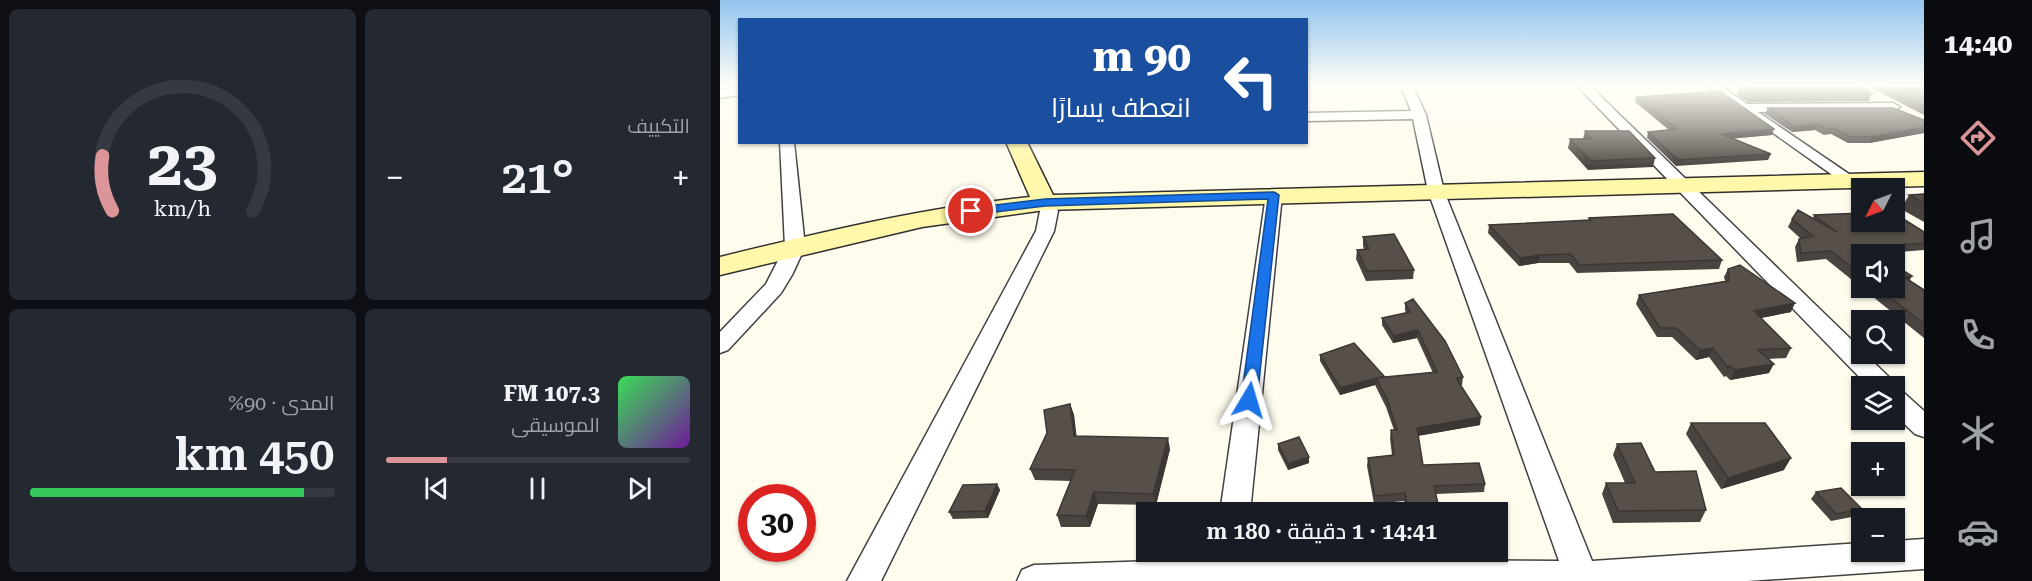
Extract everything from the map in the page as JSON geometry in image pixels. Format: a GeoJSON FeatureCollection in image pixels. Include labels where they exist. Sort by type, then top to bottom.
{"type":"FeatureCollection","features":[{"type":"Feature","properties":{"kind":"main road"},"geometry":{"type":"LineString","coordinates":[[1017,144],[1045,203]]}},
{"type":"Feature","properties":{"kind":"main road"},"geometry":{"type":"LineString","coordinates":[[1905,181],[1924,179]]}},
{"type":"Feature","properties":{"kind":"main road"},"geometry":{"type":"LineString","coordinates":[[720,266],[795,247],[927,219],[1009,206],[1045,203],[1680,185],[1851,186]]}},
{"type":"Feature","properties":{"kind":"street"},"geometry":{"type":"LineString","coordinates":[[1610,113],[1873,376]]}},
{"type":"Feature","properties":{"kind":"street"},"geometry":{"type":"LineString","coordinates":[[1750,113],[1851,184]]}},
{"type":"Feature","properties":{"kind":"street"},"geometry":{"type":"LineString","coordinates":[[1308,117],[1419,114],[1436,191],[1582,579]]}},
{"type":"Feature","properties":{"kind":"street"},"geometry":{"type":"LineString","coordinates":[[720,345],[769,295],[790,263],[795,247],[787,144]]}},
{"type":"Feature","properties":{"kind":"street"},"geometry":{"type":"LineString","coordinates":[[1236,502],[1274,195]]}},
{"type":"Feature","properties":{"kind":"street"},"geometry":{"type":"LineString","coordinates":[[864,581],[1045,231],[1049,211],[1045,203]]}},
{"type":"Feature","properties":{"kind":"street"},"geometry":{"type":"LineString","coordinates":[[1905,409],[1924,427]]}},
{"type":"Feature","properties":{"kind":"street"},"geometry":{"type":"LineString","coordinates":[[1034,581],[1229,569],[1582,579],[1924,554]]}},
{"type":"Feature","properties":{"kind":"building"},"geometry":{"type":"Polygon","coordinates":[[[1657,113],[1751,113],[1774,129],[1721,134],[1771,154],[1678,160],[1648,132],[1677,129],[1657,113]]]}},
{"type":"Feature","properties":{"kind":"building"},"geometry":{"type":"Polygon","coordinates":[[[1775,113],[1906,113],[1924,120],[1924,127],[1872,137],[1851,137],[1834,128],[1827,129],[1818,124],[1795,127],[1775,113]]]}},
{"type":"Feature","properties":{"kind":"building"},"geometry":{"type":"Polygon","coordinates":[[[1585,131],[1629,131],[1655,158],[1591,161],[1570,139],[1591,139],[1585,131]]]}},
{"type":"Feature","properties":{"kind":"building"},"geometry":{"type":"Polygon","coordinates":[[[1924,194],[1924,203],[1909,195],[1924,194]]]}},
{"type":"Feature","properties":{"kind":"building"},"geometry":{"type":"Polygon","coordinates":[[[1798,210],[1837,232],[1814,215],[1851,213],[1851,232],[1905,232],[1905,220],[1924,232],[1924,243],[1851,244],[1851,266],[1831,251],[1801,253],[1799,239],[1813,236],[1792,219],[1798,210]]]}},
{"type":"Feature","properties":{"kind":"building"},"geometry":{"type":"Polygon","coordinates":[[[1673,214],[1722,260],[1579,265],[1571,254],[1520,258],[1489,225],[1591,220],[1589,218],[1673,214]]]}},
{"type":"Feature","properties":{"kind":"building"},"geometry":{"type":"Polygon","coordinates":[[[1394,234],[1414,270],[1367,271],[1357,250],[1369,249],[1363,237],[1394,234]]]}},
{"type":"Feature","properties":{"kind":"building"},"geometry":{"type":"Polygon","coordinates":[[[1740,265],[1795,303],[1754,311],[1791,348],[1758,350],[1774,364],[1735,370],[1730,366],[1728,368],[1713,348],[1700,350],[1676,328],[1660,328],[1639,295],[1729,281],[1728,269],[1740,265]]]}},
{"type":"Feature","properties":{"kind":"building"},"geometry":{"type":"Polygon","coordinates":[[[1905,278],[1924,290],[1924,324],[1891,298],[1905,298],[1905,278]]]}},
{"type":"Feature","properties":{"kind":"building"},"geometry":{"type":"Polygon","coordinates":[[[1413,299],[1445,341],[1463,377],[1456,378],[1481,417],[1417,428],[1423,465],[1479,463],[1485,484],[1434,486],[1438,502],[1407,502],[1405,493],[1375,496],[1368,458],[1394,455],[1391,430],[1397,430],[1387,399],[1376,378],[1437,372],[1418,330],[1394,336],[1382,318],[1410,312],[1405,303],[1413,299]]]}},
{"type":"Feature","properties":{"kind":"building"},"geometry":{"type":"Polygon","coordinates":[[[1354,343],[1384,376],[1340,388],[1320,355],[1354,343]]]}},
{"type":"Feature","properties":{"kind":"building"},"geometry":{"type":"Polygon","coordinates":[[[1070,404],[1074,436],[1168,438],[1153,494],[1094,492],[1086,516],[1057,515],[1075,470],[1030,469],[1047,433],[1044,410],[1070,404]]]}},
{"type":"Feature","properties":{"kind":"building"},"geometry":{"type":"Polygon","coordinates":[[[1691,423],[1765,423],[1791,458],[1728,478],[1691,423]]]}},
{"type":"Feature","properties":{"kind":"building"},"geometry":{"type":"Polygon","coordinates":[[[1299,437],[1309,457],[1288,464],[1278,444],[1299,437]]]}},
{"type":"Feature","properties":{"kind":"building"},"geometry":{"type":"Polygon","coordinates":[[[1641,443],[1655,472],[1696,471],[1706,510],[1618,511],[1606,483],[1635,483],[1617,444],[1641,443]]]}},
{"type":"Feature","properties":{"kind":"building"},"geometry":{"type":"Polygon","coordinates":[[[997,484],[985,511],[949,512],[963,485],[997,484]]]}},
{"type":"Feature","properties":{"kind":"building"},"geometry":{"type":"Polygon","coordinates":[[[1841,488],[1861,508],[1851,508],[1851,511],[1836,514],[1816,492],[1841,488]]]}},
{"type":"Feature","properties":{"kind":"route"},"geometry":{"type":"LineString","coordinates":[[971,211],[1045,203],[1274,195],[1249,400]]}}]}
